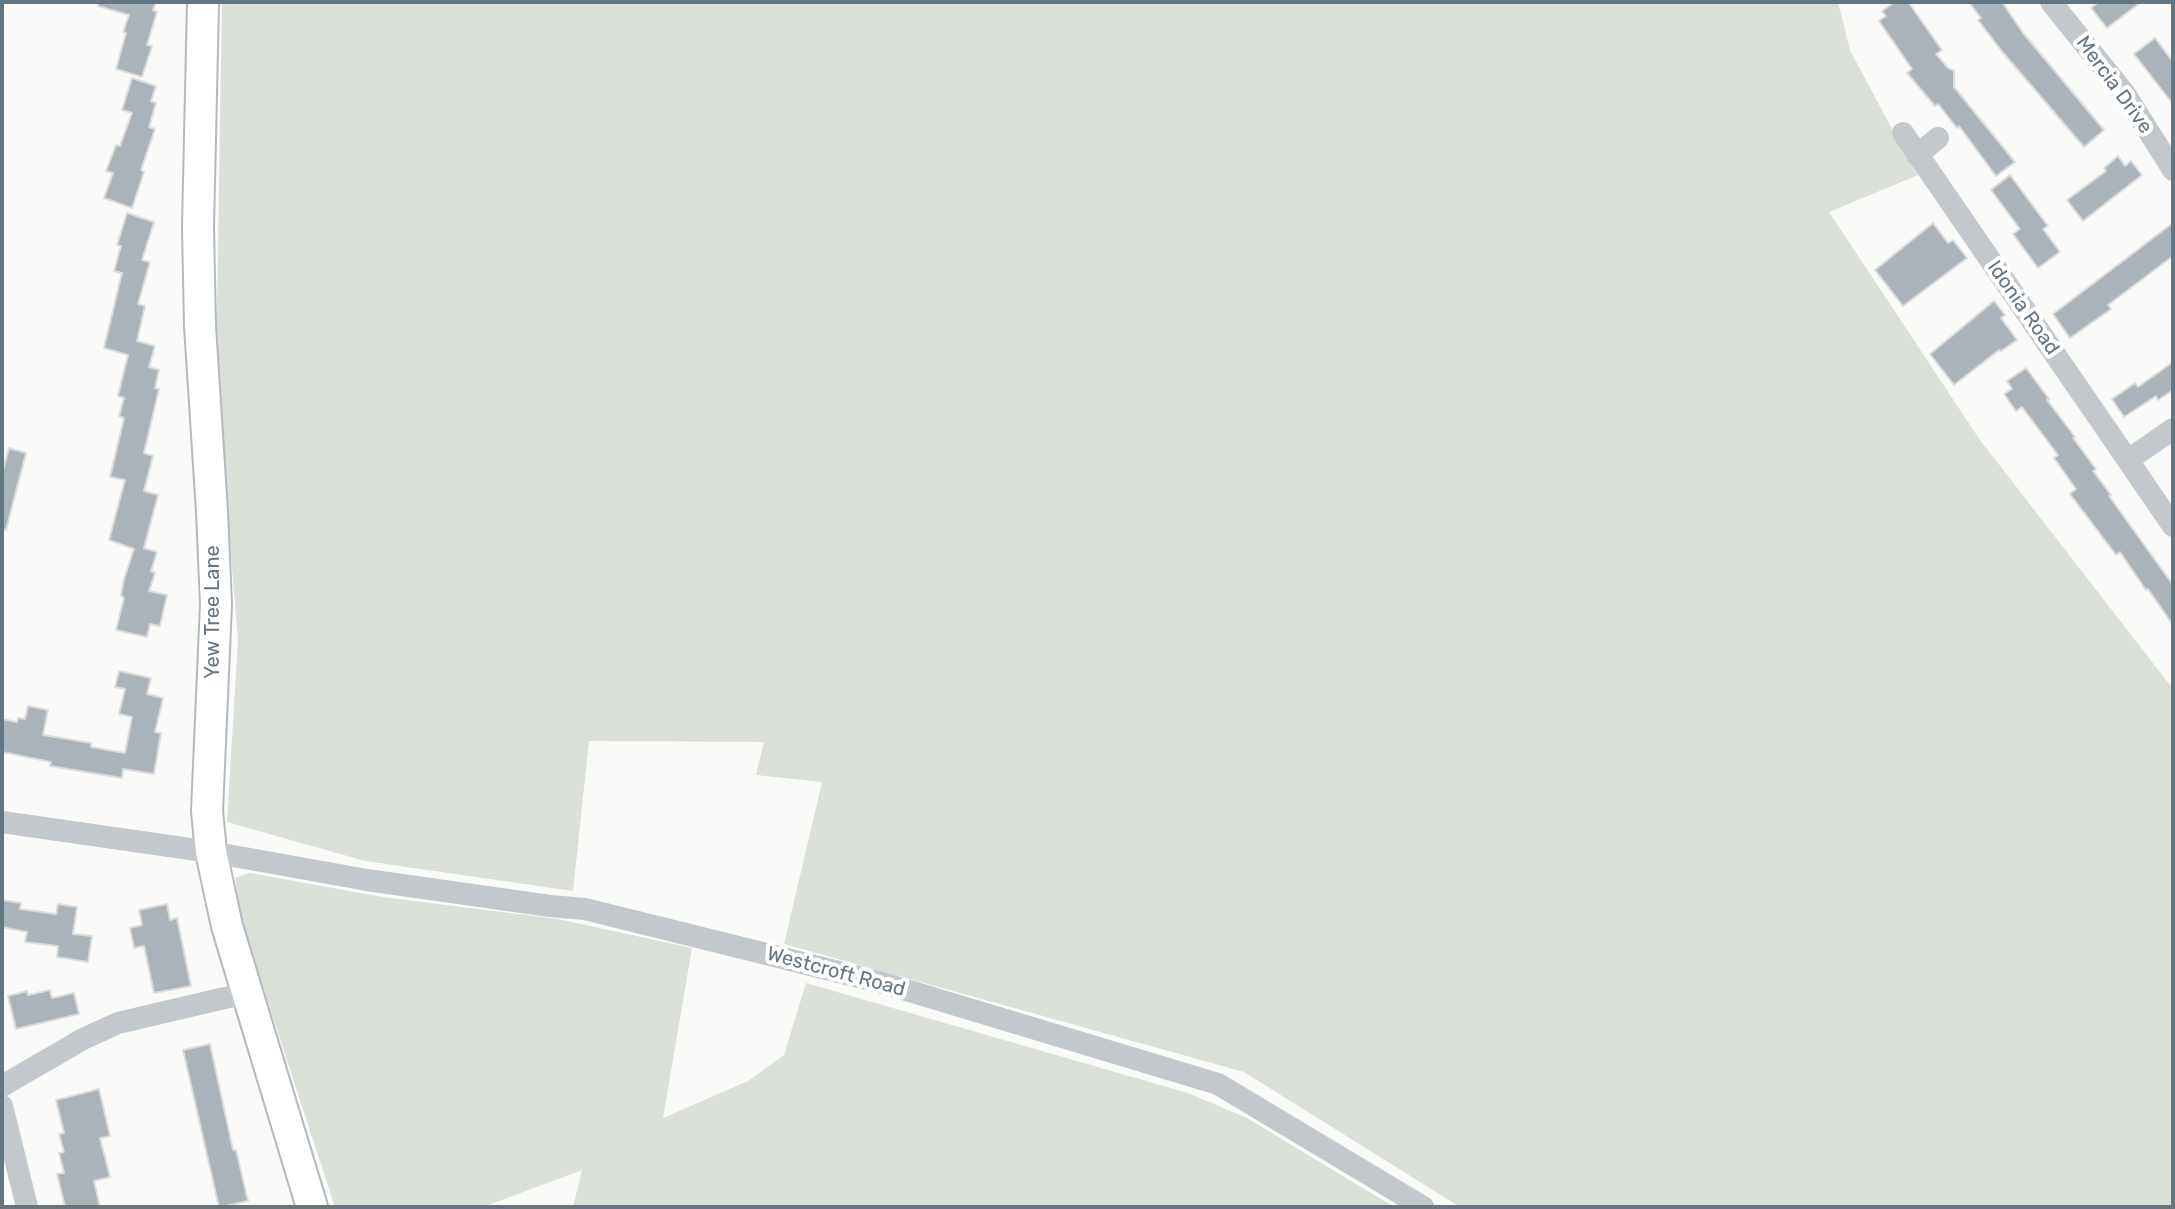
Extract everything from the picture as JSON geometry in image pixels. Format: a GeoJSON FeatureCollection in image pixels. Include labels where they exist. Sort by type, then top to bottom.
{"type":"FeatureCollection","features":[{"type":"Feature","properties":{"kind":"street","name":"Yew Tree Lane"},"geometry":{"type":"LineString","coordinates":[[203,2],[198,227],[200,326],[216,604],[207,811],[211,852],[227,926],[312,1207]]}},
{"type":"Feature","properties":{"kind":"street","name":"Mercia Drive"},"geometry":{"type":"LineString","coordinates":[[2060,5],[2125,94],[2173,170]]}},
{"type":"Feature","properties":{"kind":"street","name":"Idonia Road"},"geometry":{"type":"LineString","coordinates":[[1903,133],[2173,526]]}},
{"type":"Feature","properties":{"kind":"street"},"geometry":{"type":"LineString","coordinates":[[1917,155],[1938,138]]}},
{"type":"Feature","properties":{"kind":"street"},"geometry":{"type":"LineString","coordinates":[[2128,460],[2173,429]]}},
{"type":"Feature","properties":{"kind":"street","name":"Westcroft Road"},"geometry":{"type":"LineString","coordinates":[[2,822],[211,852],[367,880],[585,909],[883,983],[1218,1084],[1423,1207]]}},
{"type":"Feature","properties":{"kind":"street"},"geometry":{"type":"LineString","coordinates":[[2,1086],[83,1039],[118,1023],[246,993]]}},
{"type":"Feature","properties":{"kind":"street"},"geometry":{"type":"LineString","coordinates":[[2,1106],[27,1207]]}},
{"type":"Feature","properties":{"kind":"shaded area"},"geometry":{"type":"Polygon","coordinates":[[[222,2],[1838,2],[1850,50],[1894,133],[1892,136],[1918,175],[1829,212],[1980,440],[2173,689],[2173,1207],[1460,1207],[1244,1072],[784,944],[822,782],[756,775],[764,742],[589,741],[573,891],[365,861],[227,822],[238,641],[216,370],[222,2]]]}},
{"type":"Feature","properties":{"kind":"shaded area"},"geometry":{"type":"Polygon","coordinates":[[[250,873],[382,897],[558,919],[692,948],[663,1118],[748,1081],[784,1055],[806,983],[1188,1093],[1247,1118],[1394,1207],[573,1207],[582,1170],[483,1207],[335,1207],[241,920],[235,878],[250,873]]]}},
{"type":"Feature","properties":{"kind":"building"},"geometry":{"type":"Polygon","coordinates":[[[98,2],[156,2],[153,10],[157,12],[147,45],[152,46],[142,77],[116,69],[129,15],[98,6],[98,2]]]}},
{"type":"Feature","properties":{"kind":"building"},"geometry":{"type":"Polygon","coordinates":[[[1895,2],[1908,2],[1942,50],[1936,54],[1954,71],[1954,87],[2015,162],[1996,176],[1959,126],[1957,128],[1938,104],[1935,106],[1907,73],[1912,69],[1879,21],[1886,16],[1882,11],[1895,2]]]}},
{"type":"Feature","properties":{"kind":"building"},"geometry":{"type":"Polygon","coordinates":[[[1969,2],[2002,2],[2023,33],[2104,130],[2084,147],[2000,49],[1969,2]]]}},
{"type":"Feature","properties":{"kind":"building"},"geometry":{"type":"Polygon","coordinates":[[[2099,2],[2141,2],[2107,28],[2091,8],[2099,2]]]}},
{"type":"Feature","properties":{"kind":"building"},"geometry":{"type":"Polygon","coordinates":[[[2155,38],[2173,62],[2173,104],[2134,54],[2155,38]]]}},
{"type":"Feature","properties":{"kind":"building"},"geometry":{"type":"Polygon","coordinates":[[[132,78],[156,86],[151,101],[156,103],[149,127],[155,129],[132,208],[104,198],[113,173],[106,171],[116,145],[120,146],[132,113],[122,110],[132,78]]]}},
{"type":"Feature","properties":{"kind":"building"},"geometry":{"type":"Polygon","coordinates":[[[2118,156],[2125,166],[2131,161],[2142,175],[2083,221],[2067,200],[2106,171],[2104,168],[2118,156]]]}},
{"type":"Feature","properties":{"kind":"building"},"geometry":{"type":"Polygon","coordinates":[[[2010,175],[2048,226],[2043,229],[2060,252],[2038,268],[2013,234],[2020,229],[1991,190],[2010,175]]]}},
{"type":"Feature","properties":{"kind":"building"},"geometry":{"type":"Polygon","coordinates":[[[127,213],[154,222],[142,260],[150,262],[138,304],[145,306],[137,341],[155,346],[149,367],[159,370],[155,388],[159,389],[144,453],[153,456],[144,491],[158,495],[144,548],[157,552],[149,591],[167,595],[160,626],[150,624],[147,637],[116,630],[124,598],[121,595],[124,579],[134,549],[109,540],[125,480],[110,477],[124,418],[119,416],[124,398],[118,396],[128,355],[104,348],[122,273],[114,271],[121,246],[117,245],[127,213]]]}},
{"type":"Feature","properties":{"kind":"building"},"geometry":{"type":"Polygon","coordinates":[[[1933,223],[1948,243],[1953,240],[1967,258],[1903,306],[1875,270],[1933,223]]]}},
{"type":"Feature","properties":{"kind":"building"},"geometry":{"type":"Polygon","coordinates":[[[2173,223],[2173,256],[2108,305],[2111,309],[2070,338],[2053,314],[2173,223]]]}},
{"type":"Feature","properties":{"kind":"building"},"geometry":{"type":"Polygon","coordinates":[[[1994,301],[2005,315],[2001,318],[2017,340],[1954,385],[1930,354],[1994,301]]]}},
{"type":"Feature","properties":{"kind":"building"},"geometry":{"type":"Polygon","coordinates":[[[2173,362],[2173,390],[2158,400],[2156,396],[2124,417],[2112,399],[2135,383],[2138,387],[2173,362]]]}},
{"type":"Feature","properties":{"kind":"building"},"geometry":{"type":"Polygon","coordinates":[[[2026,368],[2096,469],[2093,471],[2109,496],[2173,585],[2173,625],[2120,552],[2116,555],[2070,494],[2076,489],[2054,458],[2058,455],[2022,407],[2016,411],[2004,394],[2012,389],[2007,381],[2026,368]]]}},
{"type":"Feature","properties":{"kind":"building"},"geometry":{"type":"Polygon","coordinates":[[[9,448],[26,453],[6,530],[2,529],[2,474],[9,448]]]}},
{"type":"Feature","properties":{"kind":"building"},"geometry":{"type":"Polygon","coordinates":[[[119,671],[151,678],[147,694],[163,698],[155,732],[161,733],[154,774],[123,769],[122,778],[50,766],[51,762],[2,752],[2,719],[17,722],[18,718],[25,719],[28,706],[48,710],[43,735],[91,743],[91,747],[125,753],[132,717],[119,714],[125,689],[115,687],[119,671]]]}},
{"type":"Feature","properties":{"kind":"building"},"geometry":{"type":"Polygon","coordinates":[[[2,900],[21,903],[20,909],[56,914],[58,904],[77,907],[73,934],[92,936],[88,962],[57,957],[58,946],[25,942],[27,932],[2,927],[2,900]]]}},
{"type":"Feature","properties":{"kind":"building"},"geometry":{"type":"Polygon","coordinates":[[[167,904],[170,920],[177,918],[191,986],[154,993],[144,946],[134,948],[130,928],[142,925],[139,910],[167,904]]]}},
{"type":"Feature","properties":{"kind":"building"},"geometry":{"type":"Polygon","coordinates":[[[50,990],[52,998],[74,993],[79,1014],[16,1029],[8,996],[50,990]]]}},
{"type":"Feature","properties":{"kind":"building"},"geometry":{"type":"Polygon","coordinates":[[[210,1044],[233,1150],[236,1150],[248,1201],[221,1207],[183,1050],[210,1044]]]}},
{"type":"Feature","properties":{"kind":"building"},"geometry":{"type":"Polygon","coordinates":[[[99,1089],[110,1136],[100,1138],[110,1177],[94,1181],[100,1207],[65,1207],[57,1174],[64,1173],[59,1153],[64,1152],[59,1134],[64,1133],[56,1100],[99,1089]]]}}]}
